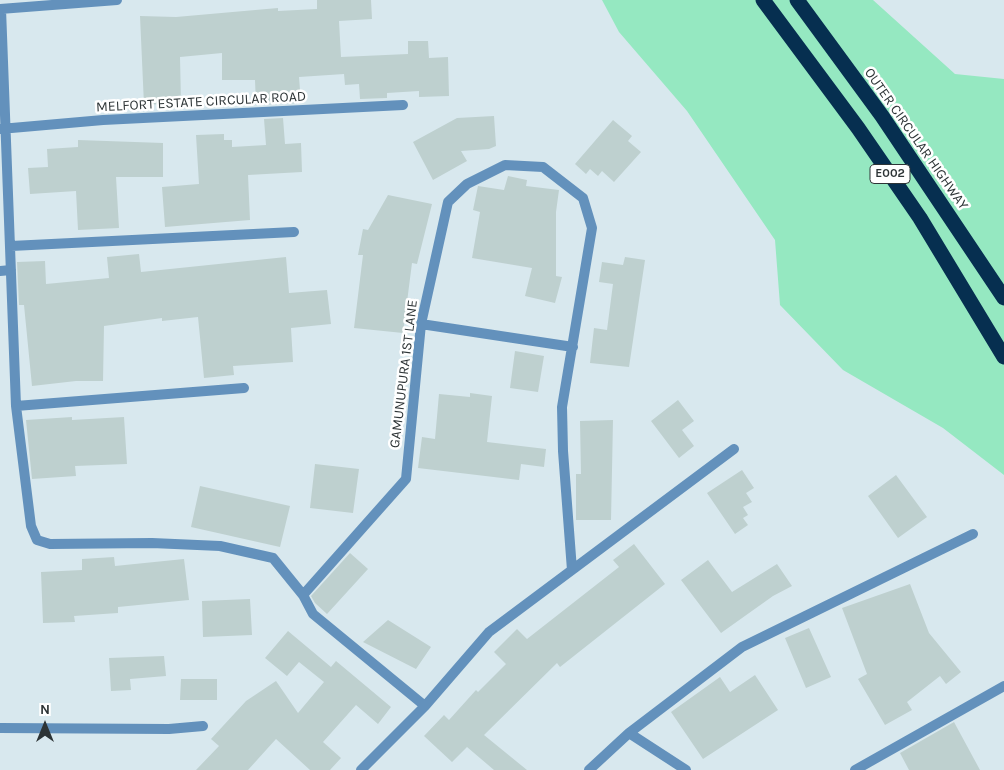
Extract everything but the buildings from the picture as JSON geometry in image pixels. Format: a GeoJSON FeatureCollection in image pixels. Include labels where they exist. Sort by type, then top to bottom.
{"type":"FeatureCollection","features":[{"type":"Feature","properties":{"kind":"highway","name":"E002"},"geometry":{"type":"LineString","coordinates":[[763,0],[858,128],[920,218],[1004,357]]}},
{"type":"Feature","properties":{"kind":"highway","name":"OUTER CIRCULAR HIGHWAY"},"geometry":{"type":"LineString","coordinates":[[796,0],[882,116],[1004,298]]}},
{"type":"Feature","properties":{"kind":"street"},"geometry":{"type":"LineString","coordinates":[[117,0],[0,9],[2,129],[11,246],[16,406],[30,526],[37,540],[50,544],[152,543],[220,546],[272,558],[302,595],[313,614],[425,706]]}},
{"type":"Feature","properties":{"kind":"street","name":"MELFORT ESTATE CIRCULAR ROAD"},"geometry":{"type":"LineString","coordinates":[[2,129],[103,120],[403,105]]}},
{"type":"Feature","properties":{"kind":"street","name":"GAMUNUPURA 1ST LANE"},"geometry":{"type":"LineString","coordinates":[[302,595],[406,479],[421,324],[448,202],[467,184],[505,165],[543,167],[583,198],[592,228],[562,407],[563,451],[572,570]]}},
{"type":"Feature","properties":{"kind":"street"},"geometry":{"type":"LineString","coordinates":[[11,246],[294,232]]}},
{"type":"Feature","properties":{"kind":"street"},"geometry":{"type":"LineString","coordinates":[[0,271],[11,270]]}},
{"type":"Feature","properties":{"kind":"street"},"geometry":{"type":"LineString","coordinates":[[421,324],[573,346]]}},
{"type":"Feature","properties":{"kind":"street"},"geometry":{"type":"LineString","coordinates":[[16,406],[244,388]]}},
{"type":"Feature","properties":{"kind":"street"},"geometry":{"type":"LineString","coordinates":[[360,770],[425,706],[489,632],[734,449]]}},
{"type":"Feature","properties":{"kind":"street"},"geometry":{"type":"LineString","coordinates":[[590,770],[629,733],[742,647],[973,534]]}},
{"type":"Feature","properties":{"kind":"street"},"geometry":{"type":"LineString","coordinates":[[855,770],[1004,686]]}},
{"type":"Feature","properties":{"kind":"street"},"geometry":{"type":"LineString","coordinates":[[0,728],[168,729],[203,726]]}},
{"type":"Feature","properties":{"kind":"street"},"geometry":{"type":"LineString","coordinates":[[629,733],[686,770]]}},
{"type":"Feature","properties":{"kind":"green space"},"geometry":{"type":"Polygon","coordinates":[[[602,0],[873,0],[955,74],[1004,79],[1004,475],[943,428],[843,370],[780,305],[775,240],[687,111],[619,32],[602,0]]]}}]}
